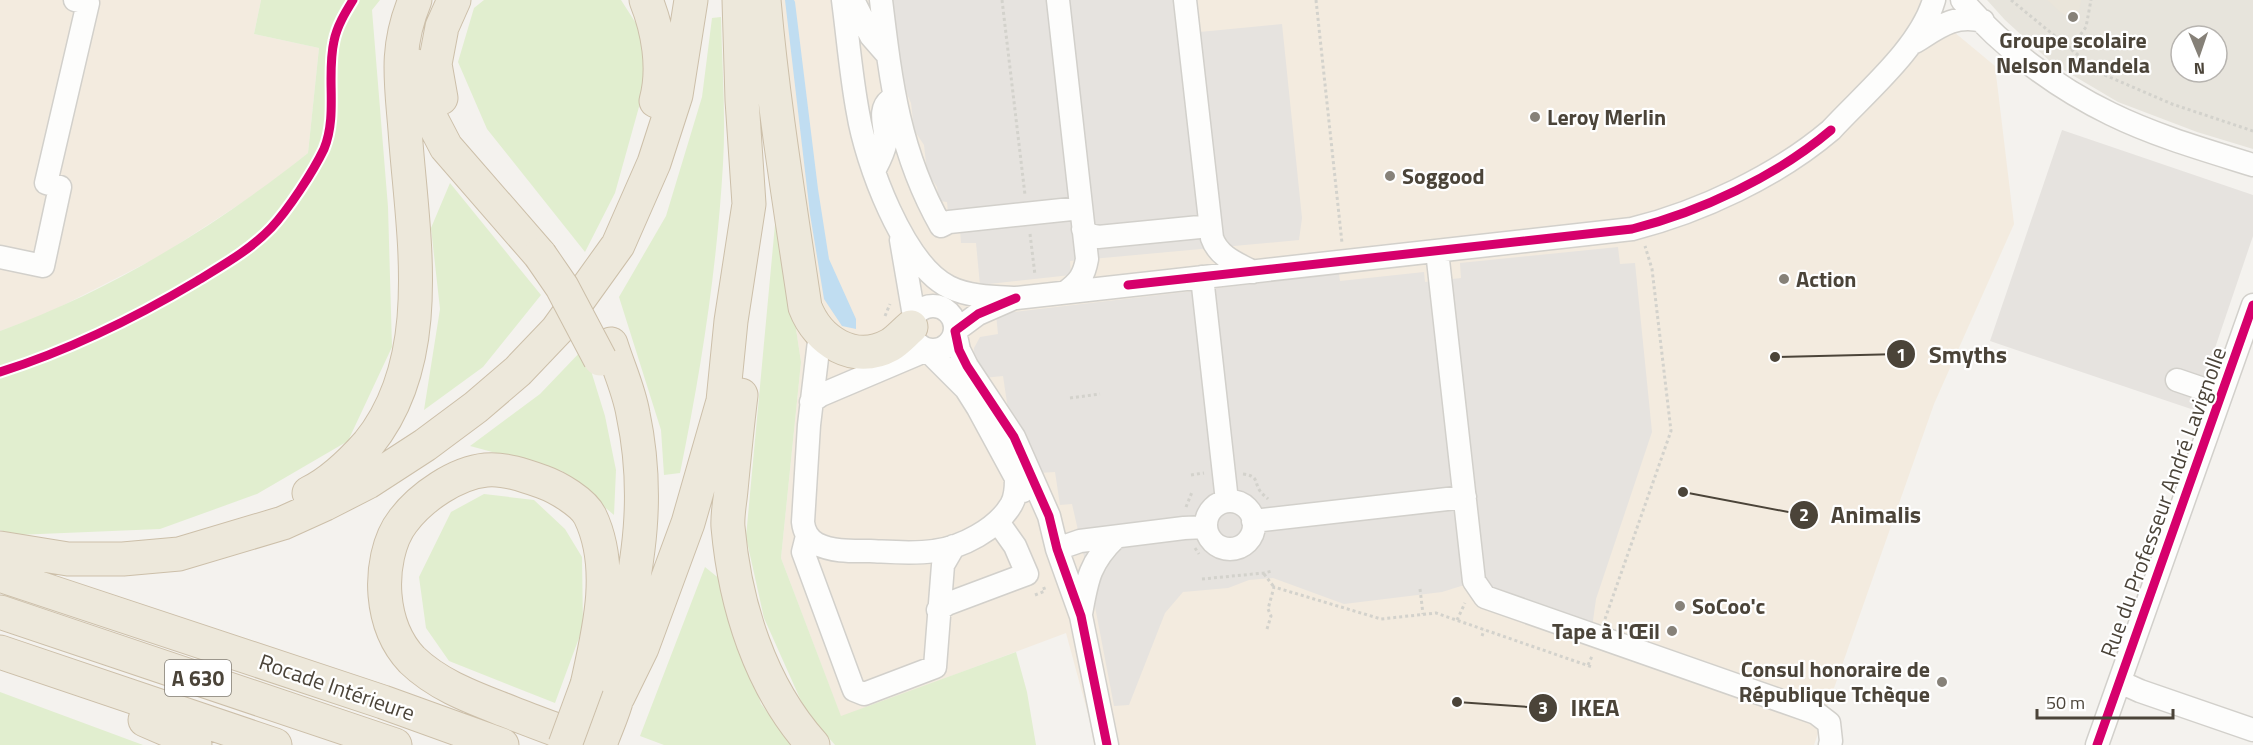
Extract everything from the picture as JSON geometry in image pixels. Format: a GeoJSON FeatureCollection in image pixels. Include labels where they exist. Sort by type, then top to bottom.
{"type":"FeatureCollection","features":[{"type":"Feature","properties":{"kind":"highway"},"geometry":{"type":"LineString","coordinates":[[179,554],[318,489],[352,462],[383,425],[400,390],[409,355],[414,315],[415,265],[399,63],[405,23],[415,0]]}},
{"type":"Feature","properties":{"kind":"highway"},"geometry":{"type":"LineString","coordinates":[[429,0],[420,25],[416,65],[423,103],[446,147],[545,249]]}},
{"type":"Feature","properties":{"kind":"highway"},"geometry":{"type":"LineString","coordinates":[[454,0],[442,27],[435,64],[441,99],[458,135],[545,249],[562,287],[605,351],[633,411],[642,463],[642,511],[638,560],[621,642],[618,697]]}},
{"type":"Feature","properties":{"kind":"highway"},"geometry":{"type":"LineString","coordinates":[[618,245],[638,160],[658,93],[659,57],[656,25],[646,0]]}},
{"type":"Feature","properties":{"kind":"highway"},"geometry":{"type":"LineString","coordinates":[[0,548],[68,559],[123,559],[179,554],[283,523],[325,504],[368,482],[425,445],[476,407],[557,330],[618,245],[654,163],[676,95],[691,0]]}},
{"type":"Feature","properties":{"kind":"highway"},"geometry":{"type":"LineString","coordinates":[[739,0],[742,100],[749,204],[750,326],[728,525],[747,627],[770,683],[803,734],[813,745]]}},
{"type":"Feature","properties":{"kind":"highway"},"geometry":{"type":"LineString","coordinates":[[764,0],[772,86],[805,307],[811,322],[836,347],[856,353],[872,352],[917,331]]}},
{"type":"Feature","properties":{"kind":"highway"},"geometry":{"type":"LineString","coordinates":[[587,685],[598,635],[603,563],[589,514],[560,488],[526,475],[486,470],[453,479],[435,490],[402,521],[394,537],[384,582],[387,613],[396,639],[412,659],[437,680],[466,695],[598,745],[642,648],[688,523],[723,401],[731,321],[749,204]]}},
{"type":"Feature","properties":{"kind":"highway"},"geometry":{"type":"LineString","coordinates":[[565,745],[587,685],[609,638],[624,560],[627,513],[626,465],[605,351]]}},
{"type":"Feature","properties":{"kind":"highway","name":"Rocade Intérieure"},"geometry":{"type":"LineString","coordinates":[[0,575],[362,695],[502,745]]}},
{"type":"Feature","properties":{"kind":"highway","name":"A 630"},"geometry":{"type":"LineString","coordinates":[[0,612],[395,745]]}},
{"type":"Feature","properties":{"kind":"highway"},"geometry":{"type":"LineString","coordinates":[[0,651],[275,745]]}},
{"type":"Feature","properties":{"kind":"highway"},"geometry":{"type":"LineString","coordinates":[[0,657],[175,733],[195,745]]}},
{"type":"Feature","properties":{"kind":"street"},"geometry":{"type":"LineString","coordinates":[[0,257],[43,266],[60,187],[46,183],[87,3],[75,0]]}},
{"type":"Feature","properties":{"kind":"street"},"geometry":{"type":"LineString","coordinates":[[843,0],[858,115],[874,171],[900,233],[917,331],[966,389],[1056,549]]}},
{"type":"Feature","properties":{"kind":"street"},"geometry":{"type":"LineString","coordinates":[[853,0],[871,36],[886,53]]}},
{"type":"Feature","properties":{"kind":"street"},"geometry":{"type":"LineString","coordinates":[[881,0],[893,97],[911,162],[928,204],[941,226],[949,222],[1082,218]]}},
{"type":"Feature","properties":{"kind":"street"},"geometry":{"type":"LineString","coordinates":[[1058,0],[1087,260],[1084,273],[1078,282],[1065,292]]}},
{"type":"Feature","properties":{"kind":"street"},"geometry":{"type":"LineString","coordinates":[[1185,0],[1210,226],[1215,247],[1229,259],[1253,272]]}},
{"type":"Feature","properties":{"kind":"street"},"geometry":{"type":"LineString","coordinates":[[900,233],[930,274],[948,287],[980,296],[1016,298],[1632,229],[1718,198],[1778,168],[1818,141],[1912,43],[1931,12],[1934,0]]}},
{"type":"Feature","properties":{"kind":"street"},"geometry":{"type":"LineString","coordinates":[[1962,0],[2042,73],[2111,114],[2191,146],[2253,164]]}},
{"type":"Feature","properties":{"kind":"street"},"geometry":{"type":"LineString","coordinates":[[1912,43],[1941,26],[1961,18],[1983,21]]}},
{"type":"Feature","properties":{"kind":"street"},"geometry":{"type":"LineString","coordinates":[[874,171],[885,144],[883,114],[886,103],[893,97]]}},
{"type":"Feature","properties":{"kind":"street"},"geometry":{"type":"LineString","coordinates":[[1082,218],[1090,235],[1098,237],[1210,226]]}},
{"type":"Feature","properties":{"kind":"street"},"geometry":{"type":"LineString","coordinates":[[1437,251],[1465,497],[1470,591],[1816,713],[1829,723],[1830,745]]}},
{"type":"Feature","properties":{"kind":"street"},"geometry":{"type":"LineString","coordinates":[[1202,277],[1227,501]]}},
{"type":"Feature","properties":{"kind":"street"},"geometry":{"type":"LineString","coordinates":[[917,331],[942,348],[948,344],[955,332],[978,314],[1016,298]]}},
{"type":"Feature","properties":{"kind":"street","name":"Rue du Professeur André Lavignolle"},"geometry":{"type":"LineString","coordinates":[[2097,745],[2253,305]]}},
{"type":"Feature","properties":{"kind":"street"},"geometry":{"type":"LineString","coordinates":[[811,402],[917,331],[926,307],[941,307],[952,317],[959,350],[1014,437],[1049,516],[1056,549],[1081,616],[1107,745]]}},
{"type":"Feature","properties":{"kind":"street"},"geometry":{"type":"LineString","coordinates":[[820,333],[811,402],[803,522],[807,536],[803,552],[854,690],[864,694],[870,693],[935,667],[943,565],[954,546]]}},
{"type":"Feature","properties":{"kind":"street"},"geometry":{"type":"LineString","coordinates":[[2177,380],[2221,395]]}},
{"type":"Feature","properties":{"kind":"street"},"geometry":{"type":"LineString","coordinates":[[807,536],[815,543],[832,550],[921,553],[954,546],[998,522],[1011,505],[1016,492],[1016,479]]}},
{"type":"Feature","properties":{"kind":"street"},"geometry":{"type":"LineString","coordinates":[[1253,522],[1465,497]]}},
{"type":"Feature","properties":{"kind":"street"},"geometry":{"type":"LineString","coordinates":[[1227,501],[1241,504],[1251,514],[1253,522],[1251,536],[1241,546],[1235,557],[1212,542],[1206,527],[1206,520],[1214,507],[1227,501]]}},
{"type":"Feature","properties":{"kind":"street"},"geometry":{"type":"LineString","coordinates":[[939,610],[946,604],[1027,574],[1015,546],[998,522]]}},
{"type":"Feature","properties":{"kind":"street"},"geometry":{"type":"LineString","coordinates":[[1056,549],[1080,541],[1206,527]]}},
{"type":"Feature","properties":{"kind":"street"},"geometry":{"type":"LineString","coordinates":[[1081,616],[1086,584],[1095,560],[1116,537]]}},
{"type":"Feature","properties":{"kind":"street"},"geometry":{"type":"LineString","coordinates":[[2120,682],[2253,730]]}},
{"type":"Feature","properties":{"kind":"path"},"geometry":{"type":"LineString","coordinates":[[1316,0],[1344,261]]}},
{"type":"Feature","properties":{"kind":"path"},"geometry":{"type":"LineString","coordinates":[[2011,0],[2100,73],[2172,104],[2253,131]]}},
{"type":"Feature","properties":{"kind":"path"},"geometry":{"type":"LineString","coordinates":[[2070,49],[2086,27],[2091,0]]}},
{"type":"Feature","properties":{"kind":"path"},"geometry":{"type":"LineString","coordinates":[[1264,573],[1274,587],[1381,619],[1436,613],[1590,666],[1671,431],[1652,269],[1644,240]]}},
{"type":"Feature","properties":{"kind":"path"},"geometry":{"type":"LineString","coordinates":[[1070,398],[1100,394]]}},
{"type":"Feature","properties":{"kind":"path"},"geometry":{"type":"LineString","coordinates":[[1202,579],[1272,571]]}},
{"type":"Feature","properties":{"kind":"path"},"geometry":{"type":"LineString","coordinates":[[1267,629],[1271,616],[1268,609],[1274,587]]}},
{"type":"Feature","properties":{"kind":"path"},"geometry":{"type":"LineString","coordinates":[[1420,589],[1423,614]]}},
{"type":"Feature","properties":{"kind":"path"},"geometry":{"type":"LineString","coordinates":[[1457,620],[1470,591]]}},
{"type":"Feature","properties":{"kind":"path"},"geometry":{"type":"LineString","coordinates":[[1482,636],[1484,630]]}},
{"type":"Feature","properties":{"kind":"shaded area"},"geometry":{"type":"Polygon","coordinates":[[[0,0],[261,0],[254,34],[319,48],[308,153],[263,189],[160,256],[46,314],[0,331],[0,0]]]}},
{"type":"Feature","properties":{"kind":"shaded area"},"geometry":{"type":"Polygon","coordinates":[[[738,0],[1925,0],[1942,22],[1995,66],[2014,224],[1934,404],[1814,745],[1094,745],[1066,633],[841,717],[781,558],[801,362],[777,203],[738,0]]]}},
{"type":"Feature","properties":{"kind":"shaded area"},"geometry":{"type":"Polygon","coordinates":[[[893,0],[1175,0],[1179,34],[1282,24],[1302,218],[1299,240],[1070,261],[1071,275],[980,285],[976,243],[961,243],[960,229],[949,222],[947,202],[939,201],[937,187],[927,172],[924,145],[914,130],[911,103],[903,85],[893,0]]]}},
{"type":"Feature","properties":{"kind":"shaded area"},"geometry":{"type":"Polygon","coordinates":[[[1987,0],[2253,0],[2253,149],[2197,132],[2118,102],[2052,63],[2005,20],[1987,0]]]}},
{"type":"Feature","properties":{"kind":"shaded area","name":"Groupe scolaire Nelson Mandela"},"geometry":{"type":"Polygon","coordinates":[[[2047,0],[2081,0],[2077,23],[2059,11],[2047,0]]]}},
{"type":"Feature","properties":{"kind":"shaded area"},"geometry":{"type":"Polygon","coordinates":[[[2062,130],[2253,195],[2253,236],[2194,410],[1990,341],[2062,130]]]}},
{"type":"Feature","properties":{"kind":"shaded area"},"geometry":{"type":"Polygon","coordinates":[[[1618,247],[1620,264],[1635,263],[1652,432],[1596,599],[1591,635],[1474,582],[1442,592],[1344,604],[1273,578],[1249,580],[1228,588],[1183,592],[1165,613],[1129,705],[1114,706],[1093,596],[1072,504],[1060,505],[1055,472],[1038,473],[1009,416],[1003,376],[983,378],[973,362],[974,348],[980,337],[998,334],[996,314],[1339,274],[1340,281],[1424,272],[1425,282],[1461,278],[1460,263],[1618,247]]]}},
{"type":"Feature","properties":{"kind":"green space"},"geometry":{"type":"Polygon","coordinates":[[[261,0],[380,0],[372,10],[388,207],[392,347],[348,441],[257,494],[160,529],[16,535],[0,530],[0,331],[82,296],[161,254],[236,206],[308,153],[319,48],[254,34],[261,0]]]}},
{"type":"Feature","properties":{"kind":"green space"},"geometry":{"type":"Polygon","coordinates":[[[484,0],[621,0],[639,28],[649,71],[615,193],[585,252],[487,129],[458,62],[474,8],[484,0]]]}},
{"type":"Feature","properties":{"kind":"green space"},"geometry":{"type":"Polygon","coordinates":[[[721,17],[724,146],[712,281],[695,396],[680,473],[664,475],[661,430],[619,297],[666,216],[702,97],[712,18],[721,17]]]}},
{"type":"Feature","properties":{"kind":"green space"},"geometry":{"type":"Polygon","coordinates":[[[450,183],[541,295],[483,367],[424,410],[440,309],[431,228],[450,183]]]}},
{"type":"Feature","properties":{"kind":"green space"},"geometry":{"type":"Polygon","coordinates":[[[777,203],[801,362],[781,558],[841,716],[1016,652],[1027,692],[1036,745],[835,745],[806,712],[764,618],[746,537],[777,203]]]}},
{"type":"Feature","properties":{"kind":"green space"},"geometry":{"type":"Polygon","coordinates":[[[584,348],[605,416],[616,470],[614,515],[562,471],[470,446],[540,394],[584,348]]]}},
{"type":"Feature","properties":{"kind":"green space"},"geometry":{"type":"Polygon","coordinates":[[[484,494],[534,500],[565,529],[582,557],[583,627],[555,703],[449,661],[426,628],[419,577],[451,512],[484,494]]]}},
{"type":"Feature","properties":{"kind":"green space"},"geometry":{"type":"Polygon","coordinates":[[[705,567],[721,580],[761,704],[793,745],[664,745],[640,736],[705,567]]]}},
{"type":"Feature","properties":{"kind":"green space"},"geometry":{"type":"Polygon","coordinates":[[[0,692],[143,745],[0,745],[0,692]]]}},
{"type":"Feature","properties":{"kind":"water"},"geometry":{"type":"Polygon","coordinates":[[[785,0],[795,2],[829,259],[856,319],[856,329],[842,326],[824,299],[810,214],[785,0]]]}},
{"type":"Feature","properties":{"kind":"cycle path"},"geometry":{"type":"LineString","coordinates":[[0,372],[52,354],[150,308],[236,257],[271,228],[300,190],[324,149],[330,123],[334,41],[339,25],[353,0]]}},
{"type":"Feature","properties":{"kind":"cycle path"},"geometry":{"type":"LineString","coordinates":[[1128,285],[1632,229],[1684,213],[1737,190],[1787,162],[1831,130]]}},
{"type":"Feature","properties":{"kind":"cycle path"},"geometry":{"type":"LineString","coordinates":[[1016,298],[978,314],[955,331],[959,350],[967,366],[1014,437],[1049,516],[1057,549],[1081,616],[1107,745]]}},
{"type":"Feature","properties":{"kind":"cycle path"},"geometry":{"type":"LineString","coordinates":[[2097,745],[2253,305]]}},
{"type":"Feature","properties":{"kind":"place","name":"Groupe scolaire Nelson Mandela"},"geometry":{"type":"Point","coordinates":[2073,17]}},
{"type":"Feature","properties":{"kind":"place","name":"Leroy Merlin"},"geometry":{"type":"Point","coordinates":[1535,117]}},
{"type":"Feature","properties":{"kind":"place","name":"Soggood"},"geometry":{"type":"Point","coordinates":[1390,176]}},
{"type":"Feature","properties":{"kind":"place","name":"Action"},"geometry":{"type":"Point","coordinates":[1784,279]}},
{"type":"Feature","properties":{"kind":"place","name":"Smyths"},"geometry":{"type":"Point","coordinates":[1775,357]}},
{"type":"Feature","properties":{"kind":"place","name":"Animalis"},"geometry":{"type":"Point","coordinates":[1683,492]}},
{"type":"Feature","properties":{"kind":"place","name":"SoCoo'c"},"geometry":{"type":"Point","coordinates":[1680,606]}},
{"type":"Feature","properties":{"kind":"place","name":"Tape à l'Œil"},"geometry":{"type":"Point","coordinates":[1672,631]}},
{"type":"Feature","properties":{"kind":"place","name":"Consul honoraire de République Tchèque"},"geometry":{"type":"Point","coordinates":[1942,682]}},
{"type":"Feature","properties":{"kind":"place","name":"IKEA"},"geometry":{"type":"Point","coordinates":[1457,702]}}]}
